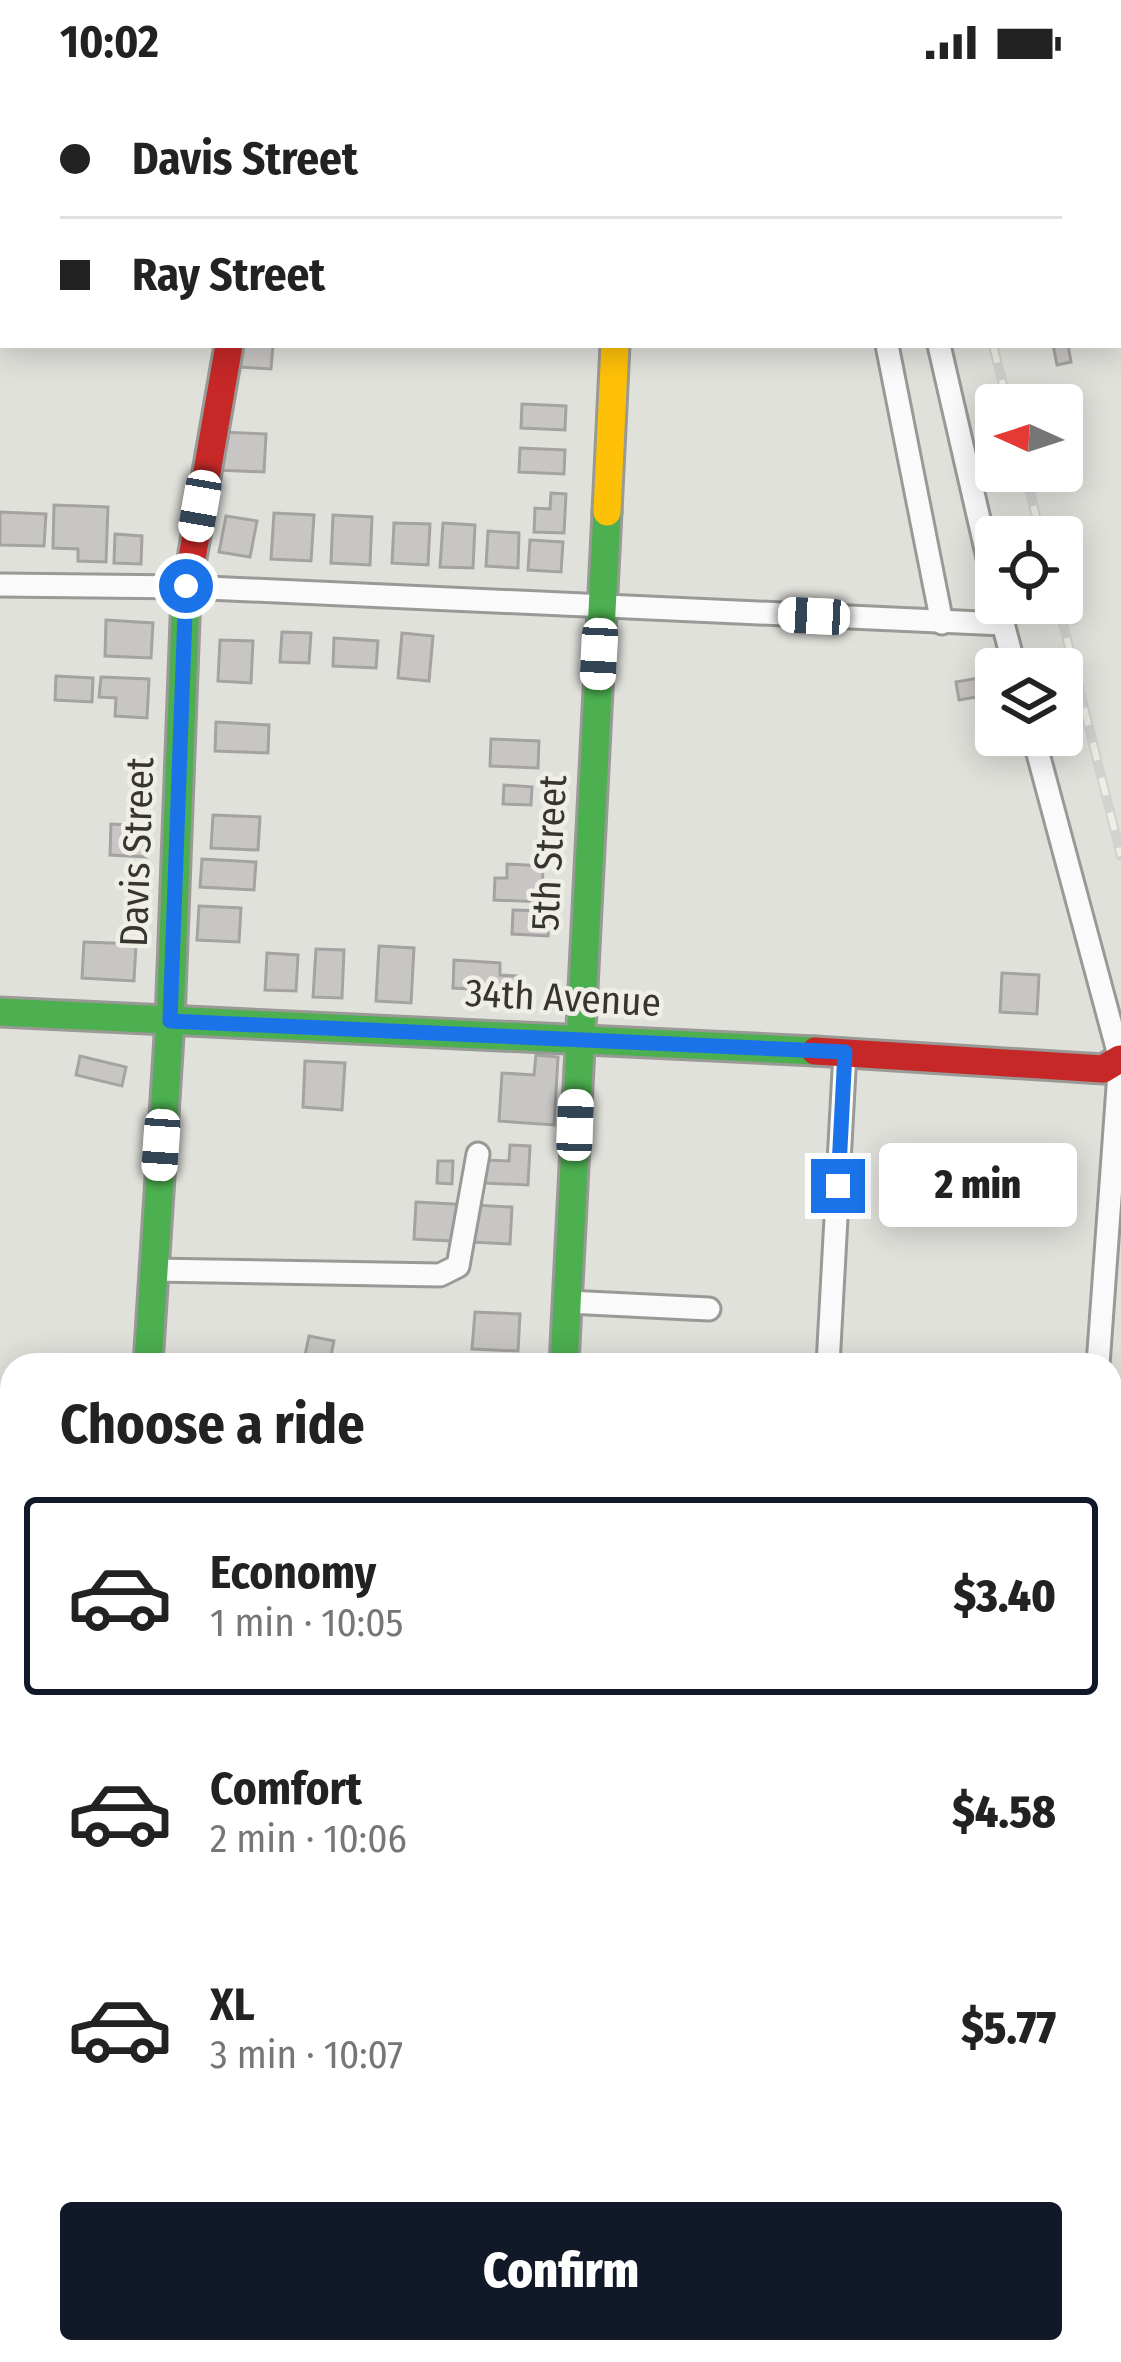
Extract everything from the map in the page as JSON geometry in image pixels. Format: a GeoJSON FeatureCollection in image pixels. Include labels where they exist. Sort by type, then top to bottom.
{"type":"FeatureCollection","features":[{"type":"Feature","properties":{"kind":"street","name":"Davis Street"},"geometry":{"type":"LineString","coordinates":[[149,1353],[170,1021],[186,586],[228,348]]}},
{"type":"Feature","properties":{"kind":"street","name":"5th Street"},"geometry":{"type":"LineString","coordinates":[[565,1353],[615,348]]}},
{"type":"Feature","properties":{"kind":"street"},"geometry":{"type":"LineString","coordinates":[[887,348],[942,623]]}},
{"type":"Feature","properties":{"kind":"street"},"geometry":{"type":"LineString","coordinates":[[940,348],[978,516]]}},
{"type":"Feature","properties":{"kind":"street"},"geometry":{"type":"LineString","coordinates":[[0,586],[186,586],[942,623],[975,617]]}},
{"type":"Feature","properties":{"kind":"street"},"geometry":{"type":"LineString","coordinates":[[1039,756],[1120,1059],[1099,1353]]}},
{"type":"Feature","properties":{"kind":"street","name":"34th Avenue"},"geometry":{"type":"LineString","coordinates":[[0,1012],[578,1036],[1103,1069],[1120,1059]]}},
{"type":"Feature","properties":{"kind":"street"},"geometry":{"type":"LineString","coordinates":[[829,1353],[845,1052]]}},
{"type":"Feature","properties":{"kind":"street"},"geometry":{"type":"LineString","coordinates":[[153,1270],[440,1275],[458,1265],[478,1154]]}},
{"type":"Feature","properties":{"kind":"street"},"geometry":{"type":"LineString","coordinates":[[568,1302],[709,1310]]}},
{"type":"Feature","properties":{"kind":"building"},"geometry":{"type":"Polygon","coordinates":[[[222,348],[273,348],[271,369],[221,366],[222,348]]]}},
{"type":"Feature","properties":{"kind":"building"},"geometry":{"type":"Polygon","coordinates":[[[1054,348],[1069,348],[1071,362],[1057,365],[1054,348]]]}},
{"type":"Feature","properties":{"kind":"building"},"geometry":{"type":"Polygon","coordinates":[[[522,404],[566,406],[565,430],[521,428],[522,404]]]}},
{"type":"Feature","properties":{"kind":"building"},"geometry":{"type":"Polygon","coordinates":[[[219,432],[266,434],[264,472],[217,470],[219,432]]]}},
{"type":"Feature","properties":{"kind":"building"},"geometry":{"type":"Polygon","coordinates":[[[520,448],[565,450],[564,474],[519,472],[520,448]]]}},
{"type":"Feature","properties":{"kind":"building"},"geometry":{"type":"Polygon","coordinates":[[[551,493],[566,494],[564,533],[534,532],[535,508],[550,509],[551,493]]]}},
{"type":"Feature","properties":{"kind":"building"},"geometry":{"type":"Polygon","coordinates":[[[54,505],[108,507],[106,562],[78,561],[78,549],[53,548],[54,505]]]}},
{"type":"Feature","properties":{"kind":"building"},"geometry":{"type":"Polygon","coordinates":[[[0,512],[46,514],[44,546],[0,545],[0,512]]]}},
{"type":"Feature","properties":{"kind":"building"},"geometry":{"type":"Polygon","coordinates":[[[274,513],[314,515],[311,561],[271,559],[274,513]]]}},
{"type":"Feature","properties":{"kind":"building"},"geometry":{"type":"Polygon","coordinates":[[[333,515],[372,517],[370,565],[331,563],[333,515]]]}},
{"type":"Feature","properties":{"kind":"building"},"geometry":{"type":"Polygon","coordinates":[[[226,516],[257,521],[250,557],[219,552],[226,516]]]}},
{"type":"Feature","properties":{"kind":"building"},"geometry":{"type":"Polygon","coordinates":[[[394,523],[430,524],[428,565],[392,563],[394,523]]]}},
{"type":"Feature","properties":{"kind":"building"},"geometry":{"type":"Polygon","coordinates":[[[443,523],[475,525],[473,568],[440,567],[443,523]]]}},
{"type":"Feature","properties":{"kind":"building"},"geometry":{"type":"Polygon","coordinates":[[[488,531],[519,533],[518,568],[486,566],[488,531]]]}},
{"type":"Feature","properties":{"kind":"building"},"geometry":{"type":"Polygon","coordinates":[[[115,534],[142,536],[141,564],[114,563],[115,534]]]}},
{"type":"Feature","properties":{"kind":"building"},"geometry":{"type":"Polygon","coordinates":[[[530,540],[563,542],[561,572],[528,570],[530,540]]]}},
{"type":"Feature","properties":{"kind":"building"},"geometry":{"type":"Polygon","coordinates":[[[106,620],[153,623],[151,658],[105,656],[106,620]]]}},
{"type":"Feature","properties":{"kind":"building"},"geometry":{"type":"Polygon","coordinates":[[[282,632],[311,633],[309,663],[280,662],[282,632]]]}},
{"type":"Feature","properties":{"kind":"building"},"geometry":{"type":"Polygon","coordinates":[[[402,633],[433,636],[429,681],[398,678],[402,633]]]}},
{"type":"Feature","properties":{"kind":"building"},"geometry":{"type":"Polygon","coordinates":[[[334,638],[378,641],[376,668],[333,666],[334,638]]]}},
{"type":"Feature","properties":{"kind":"building"},"geometry":{"type":"Polygon","coordinates":[[[220,640],[253,641],[251,683],[218,681],[220,640]]]}},
{"type":"Feature","properties":{"kind":"building"},"geometry":{"type":"Polygon","coordinates":[[[56,676],[93,678],[92,702],[55,700],[56,676]]]}},
{"type":"Feature","properties":{"kind":"building"},"geometry":{"type":"Polygon","coordinates":[[[101,677],[149,679],[147,718],[115,716],[116,698],[99,697],[101,677]]]}},
{"type":"Feature","properties":{"kind":"building"},"geometry":{"type":"Polygon","coordinates":[[[975,679],[975,697],[959,700],[956,682],[975,679]]]}},
{"type":"Feature","properties":{"kind":"building"},"geometry":{"type":"Polygon","coordinates":[[[216,722],[269,725],[268,753],[215,751],[216,722]]]}},
{"type":"Feature","properties":{"kind":"building"},"geometry":{"type":"Polygon","coordinates":[[[491,739],[539,741],[538,768],[490,766],[491,739]]]}},
{"type":"Feature","properties":{"kind":"building"},"geometry":{"type":"Polygon","coordinates":[[[504,785],[532,787],[531,805],[503,804],[504,785]]]}},
{"type":"Feature","properties":{"kind":"building"},"geometry":{"type":"Polygon","coordinates":[[[213,815],[260,817],[258,850],[211,848],[213,815]]]}},
{"type":"Feature","properties":{"kind":"building"},"geometry":{"type":"Polygon","coordinates":[[[111,824],[148,826],[146,857],[110,855],[111,824]]]}},
{"type":"Feature","properties":{"kind":"building"},"geometry":{"type":"Polygon","coordinates":[[[202,859],[256,862],[254,890],[200,887],[202,859]]]}},
{"type":"Feature","properties":{"kind":"building"},"geometry":{"type":"Polygon","coordinates":[[[507,864],[543,866],[542,902],[494,900],[495,878],[507,878],[507,864]]]}},
{"type":"Feature","properties":{"kind":"building"},"geometry":{"type":"Polygon","coordinates":[[[199,906],[241,908],[239,942],[197,940],[199,906]]]}},
{"type":"Feature","properties":{"kind":"building"},"geometry":{"type":"Polygon","coordinates":[[[513,910],[549,911],[548,936],[512,934],[513,910]]]}},
{"type":"Feature","properties":{"kind":"building"},"geometry":{"type":"Polygon","coordinates":[[[84,942],[136,944],[134,981],[82,978],[84,942]]]}},
{"type":"Feature","properties":{"kind":"building"},"geometry":{"type":"Polygon","coordinates":[[[379,946],[414,948],[411,1003],[376,1001],[379,946]]]}},
{"type":"Feature","properties":{"kind":"building"},"geometry":{"type":"Polygon","coordinates":[[[316,949],[344,950],[342,998],[313,997],[316,949]]]}},
{"type":"Feature","properties":{"kind":"building"},"geometry":{"type":"Polygon","coordinates":[[[267,953],[298,955],[296,991],[265,990],[267,953]]]}},
{"type":"Feature","properties":{"kind":"building"},"geometry":{"type":"Polygon","coordinates":[[[454,960],[500,963],[500,975],[516,976],[516,992],[453,988],[454,960]]]}},
{"type":"Feature","properties":{"kind":"building"},"geometry":{"type":"Polygon","coordinates":[[[1002,973],[1039,975],[1037,1014],[1000,1012],[1002,973]]]}},
{"type":"Feature","properties":{"kind":"building"},"geometry":{"type":"Polygon","coordinates":[[[536,1055],[558,1057],[554,1125],[499,1121],[502,1073],[534,1075],[536,1055]]]}},
{"type":"Feature","properties":{"kind":"building"},"geometry":{"type":"Polygon","coordinates":[[[80,1056],[126,1067],[122,1086],[76,1075],[80,1056]]]}},
{"type":"Feature","properties":{"kind":"building"},"geometry":{"type":"Polygon","coordinates":[[[305,1061],[345,1063],[342,1110],[303,1107],[305,1061]]]}},
{"type":"Feature","properties":{"kind":"building"},"geometry":{"type":"Polygon","coordinates":[[[510,1145],[530,1146],[528,1185],[485,1183],[486,1160],[509,1161],[510,1145]]]}},
{"type":"Feature","properties":{"kind":"building"},"geometry":{"type":"Polygon","coordinates":[[[438,1161],[453,1161],[452,1184],[437,1183],[438,1161]]]}},
{"type":"Feature","properties":{"kind":"building"},"geometry":{"type":"Polygon","coordinates":[[[416,1202],[512,1207],[510,1244],[414,1239],[416,1202]]]}},
{"type":"Feature","properties":{"kind":"building"},"geometry":{"type":"Polygon","coordinates":[[[475,1312],[520,1314],[518,1351],[472,1349],[475,1312]]]}},
{"type":"Feature","properties":{"kind":"building"},"geometry":{"type":"Polygon","coordinates":[[[309,1336],[334,1341],[332,1353],[305,1353],[309,1336]]]}},
{"type":"Feature","properties":{"kind":"railway"},"geometry":{"type":"LineString","coordinates":[[994,348],[1003,384]]}},
{"type":"Feature","properties":{"kind":"railway"},"geometry":{"type":"LineString","coordinates":[[1030,492],[1036,516]]}},
{"type":"Feature","properties":{"kind":"railway"},"geometry":{"type":"LineString","coordinates":[[1063,624],[1121,856]]}},
{"type":"Feature","properties":{"kind":"traffic: fast"},"geometry":{"type":"LineString","coordinates":[[565,1353],[607,512]]}},
{"type":"Feature","properties":{"kind":"traffic: fast"},"geometry":{"type":"LineString","coordinates":[[149,1353],[170,1021],[186,593]]}},
{"type":"Feature","properties":{"kind":"traffic: fast"},"geometry":{"type":"LineString","coordinates":[[0,1012],[815,1051]]}},
{"type":"Feature","properties":{"kind":"traffic: slow"},"geometry":{"type":"LineString","coordinates":[[607,512],[615,348]]}},
{"type":"Feature","properties":{"kind":"traffic: jam"},"geometry":{"type":"LineString","coordinates":[[186,593],[228,348]]}},
{"type":"Feature","properties":{"kind":"traffic: jam"},"geometry":{"type":"LineString","coordinates":[[815,1051],[1103,1069],[1120,1059]]}},
{"type":"Feature","properties":{"kind":"route"},"geometry":{"type":"LineString","coordinates":[[186,586],[170,1021],[578,1036],[845,1052],[838,1186]]}}]}
